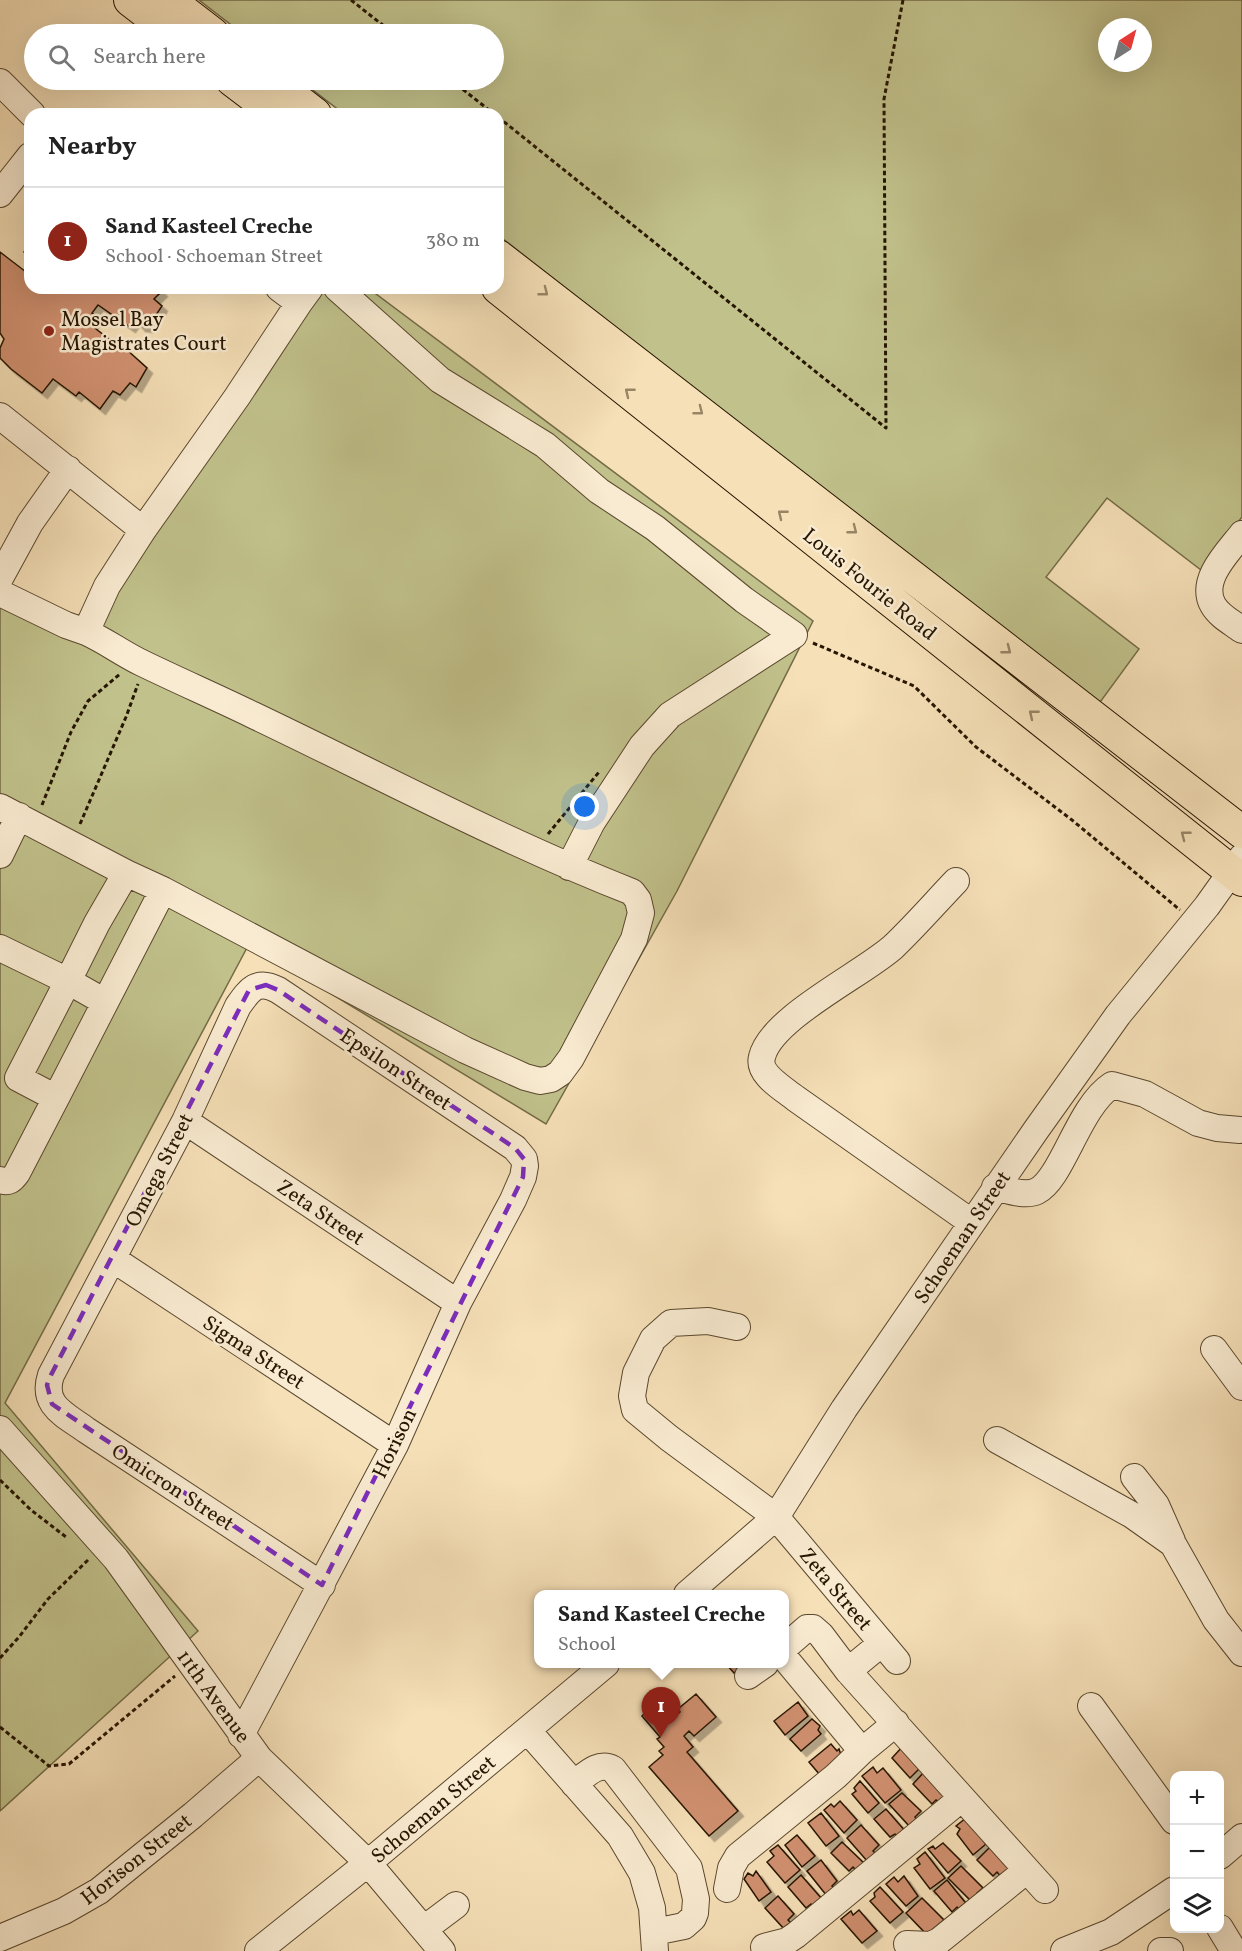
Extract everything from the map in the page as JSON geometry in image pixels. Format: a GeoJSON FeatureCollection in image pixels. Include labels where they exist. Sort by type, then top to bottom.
{"type":"FeatureCollection","features":[{"type":"Feature","properties":{"kind":"main road"},"geometry":{"type":"LineString","coordinates":[[130,0],[161,24]]}},
{"type":"Feature","properties":{"kind":"main road"},"geometry":{"type":"LineString","coordinates":[[169,0],[200,24]]}},
{"type":"Feature","properties":{"kind":"main road"},"geometry":{"type":"LineString","coordinates":[[245,90],[269,108]]}},
{"type":"Feature","properties":{"kind":"main road"},"geometry":{"type":"LineString","coordinates":[[284,90],[307,108]]}},
{"type":"Feature","properties":{"kind":"main road","name":"Louis Fourie Road"},"geometry":{"type":"LineString","coordinates":[[504,261],[1242,832]]}},
{"type":"Feature","properties":{"kind":"main road","name":"Louis Fourie Road"},"geometry":{"type":"LineString","coordinates":[[504,293],[1238,869]]}},
{"type":"Feature","properties":{"kind":"street"},"geometry":{"type":"LineString","coordinates":[[0,82],[26,108]]}},
{"type":"Feature","properties":{"kind":"street"},"geometry":{"type":"LineString","coordinates":[[0,194],[24,164]]}},
{"type":"Feature","properties":{"kind":"street"},"geometry":{"type":"LineString","coordinates":[[86,632],[107,586],[143,530],[237,397],[295,294]]}},
{"type":"Feature","properties":{"kind":"street"},"geometry":{"type":"LineString","coordinates":[[345,294],[440,380],[545,445],[599,490],[655,528],[744,600],[794,635],[670,715],[642,746],[592,822],[569,867]]}},
{"type":"Feature","properties":{"kind":"street"},"geometry":{"type":"LineString","coordinates":[[0,417],[143,530]]}},
{"type":"Feature","properties":{"kind":"street"},"geometry":{"type":"LineString","coordinates":[[0,578],[30,523],[68,469]]}},
{"type":"Feature","properties":{"kind":"street"},"geometry":{"type":"LineString","coordinates":[[1242,534],[1213,574],[1210,588],[1212,604],[1218,612],[1242,630]]}},
{"type":"Feature","properties":{"kind":"street"},"geometry":{"type":"LineString","coordinates":[[0,593],[66,625],[106,641],[140,662],[569,867],[632,892],[638,900],[641,913],[634,939],[571,1058],[560,1073],[551,1079],[540,1081],[525,1077],[465,1050],[17,815],[0,855]]}},
{"type":"Feature","properties":{"kind":"street","name":"Schoeman Street"},"geometry":{"type":"LineString","coordinates":[[692,1590],[776,1516],[844,1409],[995,1187],[1118,1015],[1238,869]]}},
{"type":"Feature","properties":{"kind":"street"},"geometry":{"type":"LineString","coordinates":[[56,1098],[9,1074],[68,981],[97,923],[126,873]]}},
{"type":"Feature","properties":{"kind":"street"},"geometry":{"type":"LineString","coordinates":[[956,881],[892,948],[790,1020],[771,1040],[761,1061],[768,1076],[795,1098],[971,1222]]}},
{"type":"Feature","properties":{"kind":"street"},"geometry":{"type":"LineString","coordinates":[[0,1180],[7,1182],[12,1180],[17,1173],[163,890]]}},
{"type":"Feature","properties":{"kind":"street"},"geometry":{"type":"LineString","coordinates":[[0,948],[105,1002]]}},
{"type":"Feature","properties":{"kind":"street","name":"Omega Street"},"geometry":{"type":"LineString","coordinates":[[51,1375],[185,1121],[238,1006],[249,990],[259,985],[278,990]]}},
{"type":"Feature","properties":{"kind":"street","name":"Epsilon Street"},"geometry":{"type":"LineString","coordinates":[[278,990],[515,1148]]}},
{"type":"Feature","properties":{"kind":"street"},"geometry":{"type":"LineString","coordinates":[[995,1187],[1025,1193],[1037,1191],[1048,1182],[1080,1122],[1105,1089],[1112,1084],[1145,1094],[1198,1123],[1217,1128],[1240,1130]]}},
{"type":"Feature","properties":{"kind":"street","name":"Zeta Street"},"geometry":{"type":"LineString","coordinates":[[185,1121],[458,1303]]}},
{"type":"Feature","properties":{"kind":"street","name":"Horison"},"geometry":{"type":"LineString","coordinates":[[241,1735],[395,1445],[458,1303],[513,1200],[523,1178],[524,1159],[515,1148]]}},
{"type":"Feature","properties":{"kind":"street","name":"Sigma Street"},"geometry":{"type":"LineString","coordinates":[[113,1259],[395,1445]]}},
{"type":"Feature","properties":{"kind":"street","name":"Zeta Street"},"geometry":{"type":"LineString","coordinates":[[737,1327],[708,1321],[671,1323],[652,1339],[636,1373],[632,1396],[635,1410],[642,1418],[776,1516],[889,1652],[849,1671]]}},
{"type":"Feature","properties":{"kind":"street"},"geometry":{"type":"LineString","coordinates":[[1214,1349],[1242,1387]]}},
{"type":"Feature","properties":{"kind":"street","name":"Omicron Street"},"geometry":{"type":"LineString","coordinates":[[51,1375],[47,1385],[48,1395],[58,1410],[322,1585]]}},
{"type":"Feature","properties":{"kind":"street","name":"11th Avenue"},"geometry":{"type":"LineString","coordinates":[[0,1429],[116,1559],[259,1758],[368,1863],[442,1951]]}},
{"type":"Feature","properties":{"kind":"street"},"geometry":{"type":"LineString","coordinates":[[997,1440],[1132,1515],[1173,1544]]}},
{"type":"Feature","properties":{"kind":"street"},"geometry":{"type":"LineString","coordinates":[[1134,1477],[1156,1505],[1173,1544],[1216,1620],[1242,1653]]}},
{"type":"Feature","properties":{"kind":"street"},"geometry":{"type":"LineString","coordinates":[[789,1644],[807,1628],[813,1628],[1045,1890]]}},
{"type":"Feature","properties":{"kind":"street"},"geometry":{"type":"LineString","coordinates":[[789,1663],[862,1751]]}},
{"type":"Feature","properties":{"kind":"street","name":"Schoeman Street"},"geometry":{"type":"LineString","coordinates":[[258,1951],[368,1863],[601,1668]]}},
{"type":"Feature","properties":{"kind":"street"},"geometry":{"type":"LineString","coordinates":[[1091,1706],[1170,1815]]}},
{"type":"Feature","properties":{"kind":"street"},"geometry":{"type":"LineString","coordinates":[[727,1889],[731,1868],[738,1856],[896,1724]]}},
{"type":"Feature","properties":{"kind":"street"},"geometry":{"type":"LineString","coordinates":[[528,1731],[574,1784],[620,1836],[642,1873],[652,1908],[654,1941],[684,1926],[695,1913],[696,1899],[690,1868],[613,1769],[604,1765],[597,1767],[574,1784]]}},
{"type":"Feature","properties":{"kind":"street","name":"Horison Street"},"geometry":{"type":"LineString","coordinates":[[0,1938],[64,1911],[99,1891],[194,1815],[259,1758]]}},
{"type":"Feature","properties":{"kind":"street"},"geometry":{"type":"LineString","coordinates":[[764,1947],[787,1941],[796,1935],[962,1798]]}},
{"type":"Feature","properties":{"kind":"street"},"geometry":{"type":"LineString","coordinates":[[1224,1853],[1242,1837]]}},
{"type":"Feature","properties":{"kind":"street"},"geometry":{"type":"LineString","coordinates":[[907,1944],[931,1945],[939,1941],[1027,1870]]}},
{"type":"Feature","properties":{"kind":"street"},"geometry":{"type":"LineString","coordinates":[[1064,1951],[1117,1941],[1170,1894]]}},
{"type":"Feature","properties":{"kind":"street"},"geometry":{"type":"LineString","coordinates":[[424,1929],[456,1905]]}},
{"type":"Feature","properties":{"kind":"street"},"geometry":{"type":"LineString","coordinates":[[1223,1933],[1234,1951]]}},
{"type":"Feature","properties":{"kind":"street"},"geometry":{"type":"LineString","coordinates":[[1161,1951],[1170,1951]]}},
{"type":"Feature","properties":{"kind":"path"},"geometry":{"type":"LineString","coordinates":[[351,0],[381,24]]}},
{"type":"Feature","properties":{"kind":"path"},"geometry":{"type":"LineString","coordinates":[[504,122],[886,428],[884,99],[903,0]]}},
{"type":"Feature","properties":{"kind":"path"},"geometry":{"type":"LineString","coordinates":[[464,90],[486,108]]}},
{"type":"Feature","properties":{"kind":"path"},"geometry":{"type":"LineString","coordinates":[[794,635],[914,686],[976,747],[1072,820],[1193,921]]}},
{"type":"Feature","properties":{"kind":"path"},"geometry":{"type":"LineString","coordinates":[[17,815],[71,732],[88,701],[111,680],[140,662]]}},
{"type":"Feature","properties":{"kind":"path"},"geometry":{"type":"LineString","coordinates":[[81,847],[80,823],[126,717],[140,678],[140,662]]}},
{"type":"Feature","properties":{"kind":"path"},"geometry":{"type":"LineString","coordinates":[[531,849],[553,830],[603,766]]}},
{"type":"Feature","properties":{"kind":"path"},"geometry":{"type":"LineString","coordinates":[[0,1480],[31,1510],[74,1543]]}},
{"type":"Feature","properties":{"kind":"path"},"geometry":{"type":"LineString","coordinates":[[0,1658],[48,1599],[92,1556]]}},
{"type":"Feature","properties":{"kind":"path"},"geometry":{"type":"LineString","coordinates":[[0,1727],[49,1766],[69,1764],[177,1674]]}},
{"type":"Feature","properties":{"kind":"highlighted area"},"geometry":{"type":"Polygon","coordinates":[[[266,985],[278,990],[515,1148],[524,1159],[523,1177],[322,1585],[52,1404],[47,1385],[51,1375],[249,990],[266,985]]]}},
{"type":"Feature","properties":{"kind":"green space"},"geometry":{"type":"Polygon","coordinates":[[[199,0],[1242,0],[1242,517],[1201,570],[1107,498],[1046,577],[1139,649],[1098,705],[504,240],[504,108],[336,108],[313,90],[504,90],[504,24],[230,24],[199,0]]]}},
{"type":"Feature","properties":{"kind":"green space"},"geometry":{"type":"Polygon","coordinates":[[[311,294],[376,294],[813,621],[677,891],[546,1124],[249,944],[5,1403],[198,1631],[0,1811],[0,600],[82,641],[232,424],[311,294]]]}},
{"type":"Feature","properties":{"kind":"building","name":"Mossel Bay Magistrates Court"},"geometry":{"type":"Polygon","coordinates":[[[0,252],[24,270],[24,294],[159,294],[154,299],[162,306],[148,327],[140,326],[135,320],[130,327],[98,305],[92,313],[97,317],[91,325],[126,349],[147,368],[136,387],[130,383],[120,395],[113,391],[100,409],[79,392],[76,396],[53,379],[42,393],[0,358],[0,348],[4,339],[0,333],[0,252]]]}},
{"type":"Feature","properties":{"kind":"building"},"geometry":{"type":"Polygon","coordinates":[[[730,1668],[741,1668],[734,1673],[730,1668]]]}},
{"type":"Feature","properties":{"kind":"building"},"geometry":{"type":"Polygon","coordinates":[[[696,1694],[716,1717],[694,1736],[689,1731],[684,1736],[693,1747],[687,1752],[738,1811],[709,1836],[649,1767],[663,1755],[659,1751],[664,1747],[657,1739],[660,1737],[642,1716],[648,1710],[663,1728],[680,1712],[678,1709],[696,1694]]]}},
{"type":"Feature","properties":{"kind":"building"},"geometry":{"type":"Polygon","coordinates":[[[798,1702],[808,1716],[785,1735],[774,1721],[798,1702]]]}},
{"type":"Feature","properties":{"kind":"building"},"geometry":{"type":"Polygon","coordinates":[[[812,1719],[820,1726],[818,1730],[821,1734],[801,1751],[790,1739],[812,1719]]]}},
{"type":"Feature","properties":{"kind":"building"},"geometry":{"type":"Polygon","coordinates":[[[831,1744],[837,1751],[839,1749],[842,1758],[820,1775],[809,1762],[831,1744]]]}},
{"type":"Feature","properties":{"kind":"building"},"geometry":{"type":"Polygon","coordinates":[[[903,1746],[922,1766],[910,1778],[892,1758],[903,1746]]]}},
{"type":"Feature","properties":{"kind":"building"},"geometry":{"type":"Polygon","coordinates":[[[873,1767],[877,1773],[883,1768],[901,1790],[885,1803],[862,1776],[873,1767]]]}},
{"type":"Feature","properties":{"kind":"building"},"geometry":{"type":"Polygon","coordinates":[[[926,1770],[948,1796],[941,1803],[936,1800],[932,1804],[913,1784],[926,1770]]]}},
{"type":"Feature","properties":{"kind":"building"},"geometry":{"type":"Polygon","coordinates":[[[860,1781],[879,1803],[868,1813],[852,1794],[856,1791],[854,1788],[860,1781]]]}},
{"type":"Feature","properties":{"kind":"building"},"geometry":{"type":"Polygon","coordinates":[[[902,1793],[921,1811],[915,1817],[917,1820],[911,1828],[889,1804],[902,1793]]]}},
{"type":"Feature","properties":{"kind":"building"},"geometry":{"type":"Polygon","coordinates":[[[840,1801],[857,1820],[844,1833],[824,1810],[831,1804],[834,1807],[840,1801]]]}},
{"type":"Feature","properties":{"kind":"building"},"geometry":{"type":"Polygon","coordinates":[[[886,1809],[906,1832],[900,1837],[895,1834],[890,1837],[874,1819],[886,1809]]]}},
{"type":"Feature","properties":{"kind":"building"},"geometry":{"type":"Polygon","coordinates":[[[821,1813],[839,1836],[826,1846],[808,1823],[821,1813]]]}},
{"type":"Feature","properties":{"kind":"building"},"geometry":{"type":"Polygon","coordinates":[[[966,1818],[986,1844],[973,1855],[957,1834],[960,1829],[956,1826],[966,1818]]]}},
{"type":"Feature","properties":{"kind":"building"},"geometry":{"type":"Polygon","coordinates":[[[861,1825],[879,1845],[873,1851],[876,1854],[868,1862],[847,1838],[861,1825]]]}},
{"type":"Feature","properties":{"kind":"building"},"geometry":{"type":"Polygon","coordinates":[[[797,1835],[815,1856],[802,1867],[785,1845],[797,1835]]]}},
{"type":"Feature","properties":{"kind":"building"},"geometry":{"type":"Polygon","coordinates":[[[842,1842],[866,1865],[858,1872],[853,1867],[849,1871],[831,1853],[842,1842]]]}},
{"type":"Feature","properties":{"kind":"building"},"geometry":{"type":"Polygon","coordinates":[[[943,1843],[961,1861],[948,1873],[928,1849],[933,1846],[935,1849],[943,1843]]]}},
{"type":"Feature","properties":{"kind":"building"},"geometry":{"type":"Polygon","coordinates":[[[778,1845],[800,1870],[785,1883],[767,1862],[774,1856],[770,1851],[778,1845]]]}},
{"type":"Feature","properties":{"kind":"building"},"geometry":{"type":"Polygon","coordinates":[[[991,1846],[1017,1873],[1003,1879],[997,1872],[993,1876],[977,1860],[991,1846]]]}},
{"type":"Feature","properties":{"kind":"building"},"geometry":{"type":"Polygon","coordinates":[[[925,1852],[945,1878],[930,1889],[914,1868],[920,1864],[917,1859],[925,1852]]]}},
{"type":"Feature","properties":{"kind":"building"},"geometry":{"type":"Polygon","coordinates":[[[821,1860],[837,1881],[832,1886],[836,1890],[827,1896],[807,1871],[821,1860]]]}},
{"type":"Feature","properties":{"kind":"building"},"geometry":{"type":"Polygon","coordinates":[[[961,1866],[983,1888],[977,1893],[980,1896],[971,1901],[948,1878],[961,1866]]]}},
{"type":"Feature","properties":{"kind":"building"},"geometry":{"type":"Polygon","coordinates":[[[756,1871],[771,1892],[759,1901],[744,1879],[748,1873],[753,1876],[756,1871]]]}},
{"type":"Feature","properties":{"kind":"building"},"geometry":{"type":"Polygon","coordinates":[[[801,1875],[822,1899],[813,1907],[811,1904],[806,1908],[788,1887],[801,1875]]]}},
{"type":"Feature","properties":{"kind":"building"},"geometry":{"type":"Polygon","coordinates":[[[904,1876],[918,1896],[906,1906],[886,1884],[894,1877],[898,1882],[904,1876]]]}},
{"type":"Feature","properties":{"kind":"building"},"geometry":{"type":"Polygon","coordinates":[[[947,1880],[969,1907],[962,1913],[957,1907],[952,1912],[934,1891],[947,1880]]]}},
{"type":"Feature","properties":{"kind":"building"},"geometry":{"type":"Polygon","coordinates":[[[880,1887],[903,1912],[890,1923],[870,1901],[880,1887]]]}},
{"type":"Feature","properties":{"kind":"building"},"geometry":{"type":"Polygon","coordinates":[[[778,1896],[794,1914],[788,1920],[792,1924],[785,1930],[765,1908],[778,1896]]]}},
{"type":"Feature","properties":{"kind":"building"},"geometry":{"type":"Polygon","coordinates":[[[922,1898],[944,1920],[936,1927],[930,1938],[906,1913],[922,1898]]]}},
{"type":"Feature","properties":{"kind":"building"},"geometry":{"type":"Polygon","coordinates":[[[859,1910],[877,1931],[862,1943],[841,1919],[851,1911],[853,1915],[859,1910]]]}},
{"type":"Feature","properties":{"kind":"place","name":"Mossel Bay Magistrates Court"},"geometry":{"type":"Point","coordinates":[49,331]}},
{"type":"Feature","properties":{"kind":"place","name":"Sand Kasteel Creche"},"geometry":{"type":"Point","coordinates":[661,1737]}}]}
